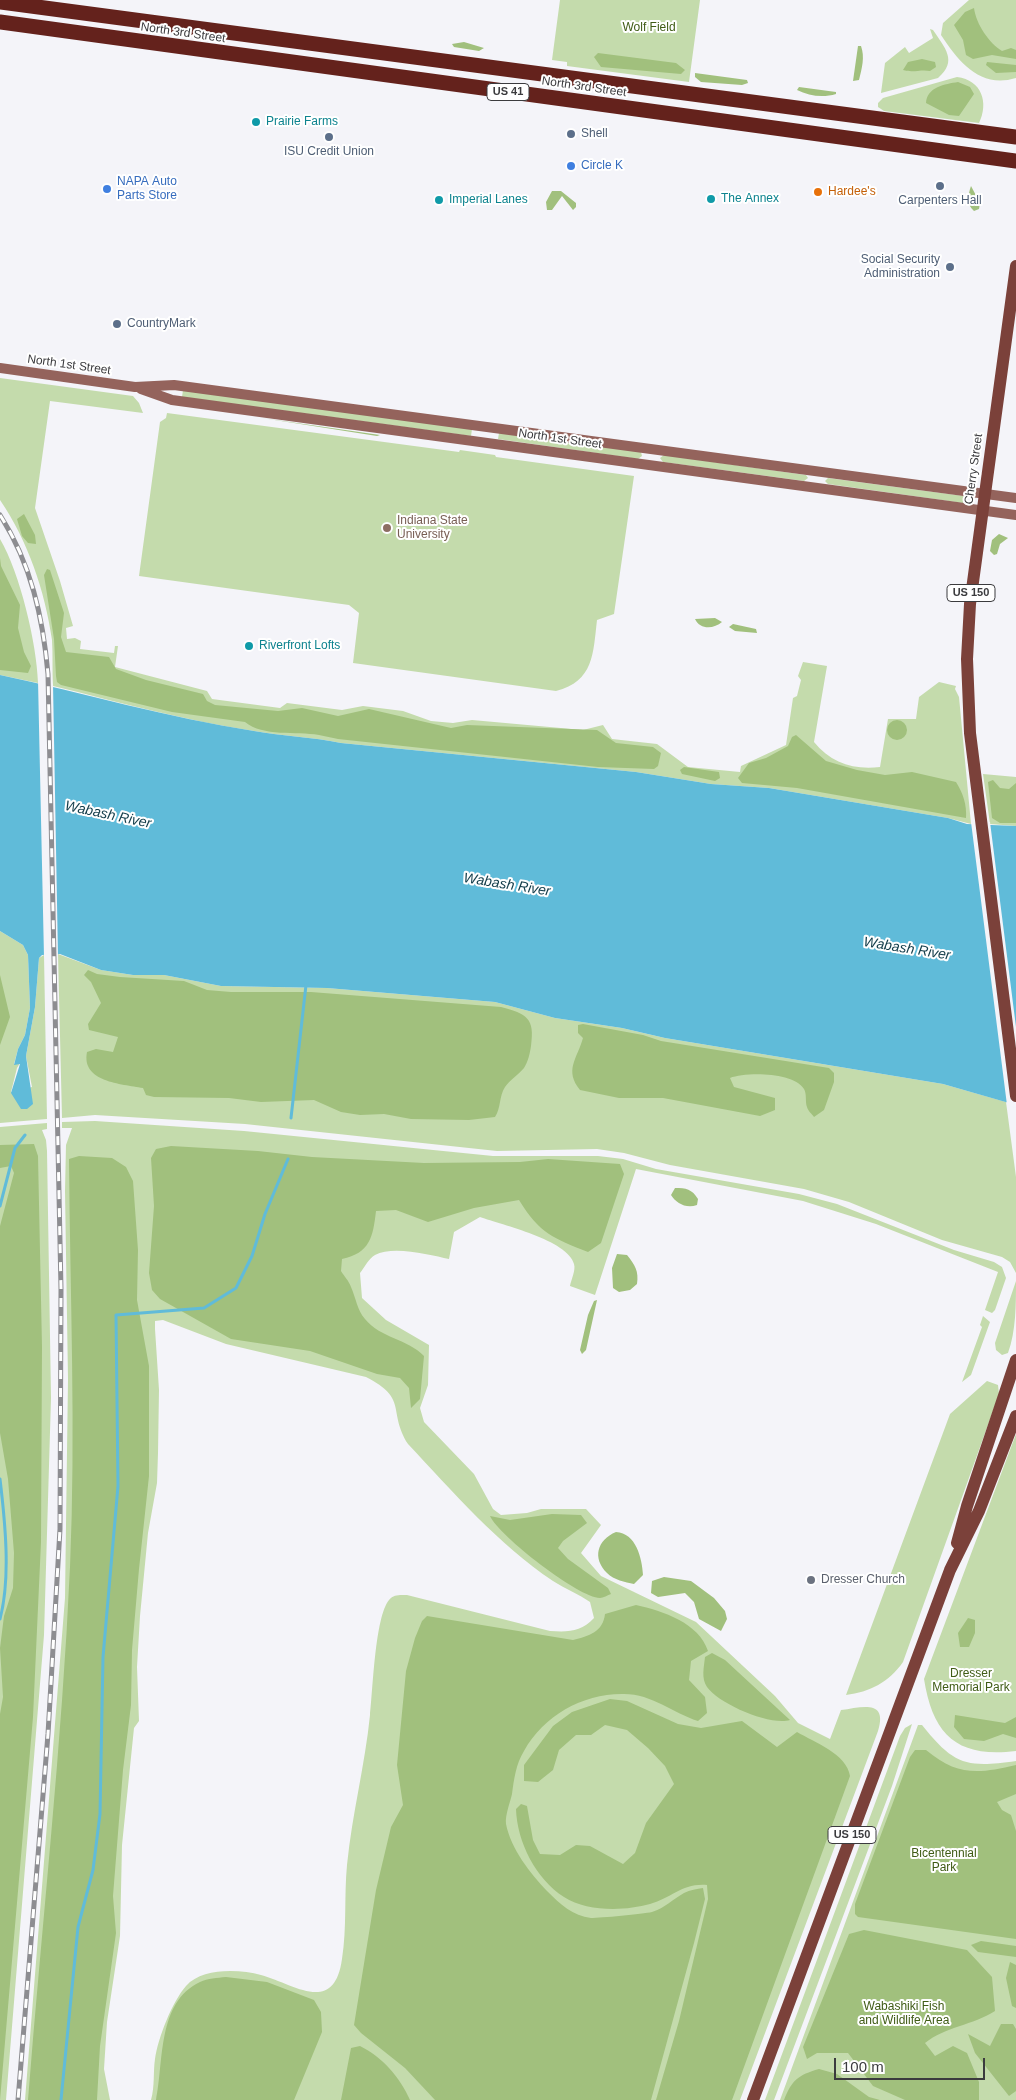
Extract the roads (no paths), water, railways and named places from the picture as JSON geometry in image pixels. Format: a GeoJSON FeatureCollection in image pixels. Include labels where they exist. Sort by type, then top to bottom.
{"type":"FeatureCollection","features":[{"type":"Feature","properties":{"kind":"highway","name":"North 3rd Street"},"geometry":{"type":"LineString","coordinates":[[0,2],[1016,137]]}},
{"type":"Feature","properties":{"kind":"highway","name":"North 3rd Street"},"geometry":{"type":"LineString","coordinates":[[0,22],[1016,161]]}},
{"type":"Feature","properties":{"kind":"main road","name":"Cherry Street"},"geometry":{"type":"LineString","coordinates":[[1016,266],[970,604],[967,677],[969,724],[1016,1096]]}},
{"type":"Feature","properties":{"kind":"main road","name":"North 1st Street"},"geometry":{"type":"LineString","coordinates":[[0,368],[136,387],[174,385],[1016,498]]}},
{"type":"Feature","properties":{"kind":"main road","name":"North 1st Street"},"geometry":{"type":"LineString","coordinates":[[136,387],[172,400],[1016,515]]}},
{"type":"Feature","properties":{"kind":"main road","name":"US 150"},"geometry":{"type":"LineString","coordinates":[[753,2100],[950,1570],[967,1506],[1016,1360]]}},
{"type":"Feature","properties":{"kind":"main road","name":"US 150"},"geometry":{"type":"LineString","coordinates":[[950,1570],[979,1511],[1016,1416]]}},
{"type":"Feature","properties":{"kind":"water","name":"Wabash River"},"geometry":{"type":"Polygon","coordinates":[[[0,675],[158,712],[265,733],[341,743],[636,772],[711,784],[769,788],[948,818],[967,824],[1016,826],[1016,1105],[943,1084],[555,1018],[495,1002],[327,988],[221,986],[164,975],[133,975],[101,970],[60,954],[42,955],[39,958],[35,1007],[26,1056],[33,1104],[27,1109],[21,1109],[11,1093],[20,1064],[14,1065],[18,1049],[25,1035],[30,1008],[28,955],[23,945],[0,931],[0,675]]]}},
{"type":"Feature","properties":{"kind":"waterway"},"geometry":{"type":"LineString","coordinates":[[291,1118],[306,985]]}},
{"type":"Feature","properties":{"kind":"waterway"},"geometry":{"type":"LineString","coordinates":[[0,1206],[15,1148],[25,1135]]}},
{"type":"Feature","properties":{"kind":"waterway"},"geometry":{"type":"LineString","coordinates":[[61,2100],[78,1927],[93,1870],[100,1814],[103,1657],[118,1486],[116,1315],[204,1308],[236,1288],[252,1256],[265,1214],[288,1159]]}},
{"type":"Feature","properties":{"kind":"waterway"},"geometry":{"type":"LineString","coordinates":[[0,1479],[6,1568],[0,1619]]}},
{"type":"Feature","properties":{"kind":"railway"},"geometry":{"type":"LineString","coordinates":[[0,515],[20,552],[34,591],[43,632],[48,674],[61,1289],[60,1529],[48,1734],[18,2100]]}},
{"type":"Feature","properties":{"kind":"place","name":"Prairie Farms"},"geometry":{"type":"Point","coordinates":[256,122]}},
{"type":"Feature","properties":{"kind":"place","name":"Shell"},"geometry":{"type":"Point","coordinates":[571,134]}},
{"type":"Feature","properties":{"kind":"place","name":"ISU Credit Union"},"geometry":{"type":"Point","coordinates":[329,137]}},
{"type":"Feature","properties":{"kind":"place","name":"Circle K"},"geometry":{"type":"Point","coordinates":[571,166]}},
{"type":"Feature","properties":{"kind":"place","name":"Carpenters Hall"},"geometry":{"type":"Point","coordinates":[940,186]}},
{"type":"Feature","properties":{"kind":"place","name":"NAPA Auto Parts Store"},"geometry":{"type":"Point","coordinates":[107,189]}},
{"type":"Feature","properties":{"kind":"place","name":"Hardee's"},"geometry":{"type":"Point","coordinates":[818,192]}},
{"type":"Feature","properties":{"kind":"place","name":"The Annex"},"geometry":{"type":"Point","coordinates":[711,199]}},
{"type":"Feature","properties":{"kind":"place","name":"Imperial Lanes"},"geometry":{"type":"Point","coordinates":[439,200]}},
{"type":"Feature","properties":{"kind":"place","name":"Social Security Administration"},"geometry":{"type":"Point","coordinates":[950,267]}},
{"type":"Feature","properties":{"kind":"place","name":"CountryMark"},"geometry":{"type":"Point","coordinates":[117,324]}},
{"type":"Feature","properties":{"kind":"place","name":"Indiana State University"},"geometry":{"type":"Point","coordinates":[387,528]}},
{"type":"Feature","properties":{"kind":"place","name":"Riverfront Lofts"},"geometry":{"type":"Point","coordinates":[249,646]}},
{"type":"Feature","properties":{"kind":"place","name":"Dresser Church"},"geometry":{"type":"Point","coordinates":[811,1580]}},
{"type":"Feature","properties":{"kind":"park label","name":"Wolf Field"},"geometry":{"type":"Point","coordinates":[649,28]}},
{"type":"Feature","properties":{"kind":"park label","name":"Dresser Memorial Park"},"geometry":{"type":"Point","coordinates":[971,1681]}},
{"type":"Feature","properties":{"kind":"park label","name":"Bicentennial Park"},"geometry":{"type":"Point","coordinates":[944,1861]}},
{"type":"Feature","properties":{"kind":"park label","name":"Wabashiki Fish and Wildlife Area"},"geometry":{"type":"Point","coordinates":[904,2014]}}]}
